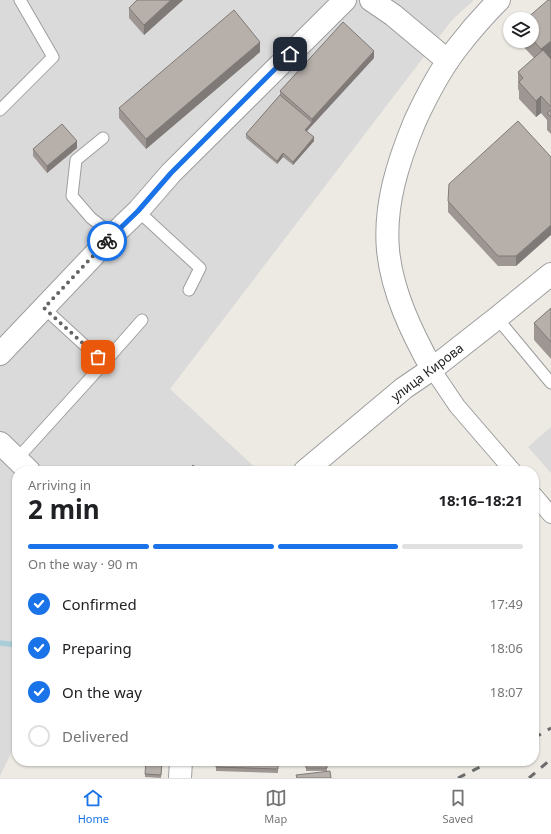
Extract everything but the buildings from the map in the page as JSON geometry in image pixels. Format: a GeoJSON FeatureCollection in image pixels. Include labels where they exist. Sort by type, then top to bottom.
{"type":"FeatureCollection","features":[{"type":"Feature","properties":{"kind":"street"},"geometry":{"type":"LineString","coordinates":[[0,354],[113,235],[138,211],[171,173],[345,0]]}},
{"type":"Feature","properties":{"kind":"street"},"geometry":{"type":"LineString","coordinates":[[371,0],[448,61]]}},
{"type":"Feature","properties":{"kind":"street"},"geometry":{"type":"LineString","coordinates":[[500,0],[480,20],[457,48],[434,82],[406,142],[395,176],[387,222],[388,251],[393,278],[412,331],[432,369],[457,406],[509,466]]}},
{"type":"Feature","properties":{"kind":"street","name":"улица Кирова"},"geometry":{"type":"LineString","coordinates":[[311,466],[404,388],[432,369],[551,274]]}},
{"type":"Feature","properties":{"kind":"street"},"geometry":{"type":"LineString","coordinates":[[0,443],[23,465]]}},
{"type":"Feature","properties":{"kind":"street"},"geometry":{"type":"LineString","coordinates":[[539,501],[551,515]]}},
{"type":"Feature","properties":{"kind":"street"},"geometry":{"type":"LineString","coordinates":[[180,778],[181,766]]}},
{"type":"Feature","properties":{"kind":"lane"},"geometry":{"type":"LineString","coordinates":[[0,110],[53,57],[20,0]]}},
{"type":"Feature","properties":{"kind":"lane"},"geometry":{"type":"LineString","coordinates":[[102,138],[76,160],[72,196],[91,218],[113,235]]}},
{"type":"Feature","properties":{"kind":"lane"},"geometry":{"type":"LineString","coordinates":[[138,211],[200,268],[189,290]]}},
{"type":"Feature","properties":{"kind":"lane"},"geometry":{"type":"LineString","coordinates":[[44,308],[104,363]]}},
{"type":"Feature","properties":{"kind":"lane"},"geometry":{"type":"LineString","coordinates":[[497,318],[551,383]]}},
{"type":"Feature","properties":{"kind":"lane"},"geometry":{"type":"LineString","coordinates":[[23,465],[104,363],[142,320]]}},
{"type":"Feature","properties":{"kind":"shaded area"},"geometry":{"type":"Polygon","coordinates":[[[0,0],[474,0],[452,20],[170,389],[254,466],[12,466],[12,751],[0,776],[0,0]]]}},
{"type":"Feature","properties":{"kind":"shaded area"},"geometry":{"type":"Polygon","coordinates":[[[551,427],[551,473],[528,447],[551,427]]]}},
{"type":"Feature","properties":{"kind":"waterway"},"geometry":{"type":"LineString","coordinates":[[0,643],[12,644]]}},
{"type":"Feature","properties":{"kind":"railway"},"geometry":{"type":"LineString","coordinates":[[539,735],[551,728]]}},
{"type":"Feature","properties":{"kind":"railway"},"geometry":{"type":"LineString","coordinates":[[529,778],[551,759]]}},
{"type":"Feature","properties":{"kind":"railway"},"geometry":{"type":"LineString","coordinates":[[458,778],[482,766]]}},
{"type":"Feature","properties":{"kind":"way so far"},"geometry":{"type":"LineString","coordinates":[[98,357],[44,308],[107,241]]}},
{"type":"Feature","properties":{"kind":"route"},"geometry":{"type":"LineString","coordinates":[[107,241],[138,211],[171,173],[290,54]]}}]}
